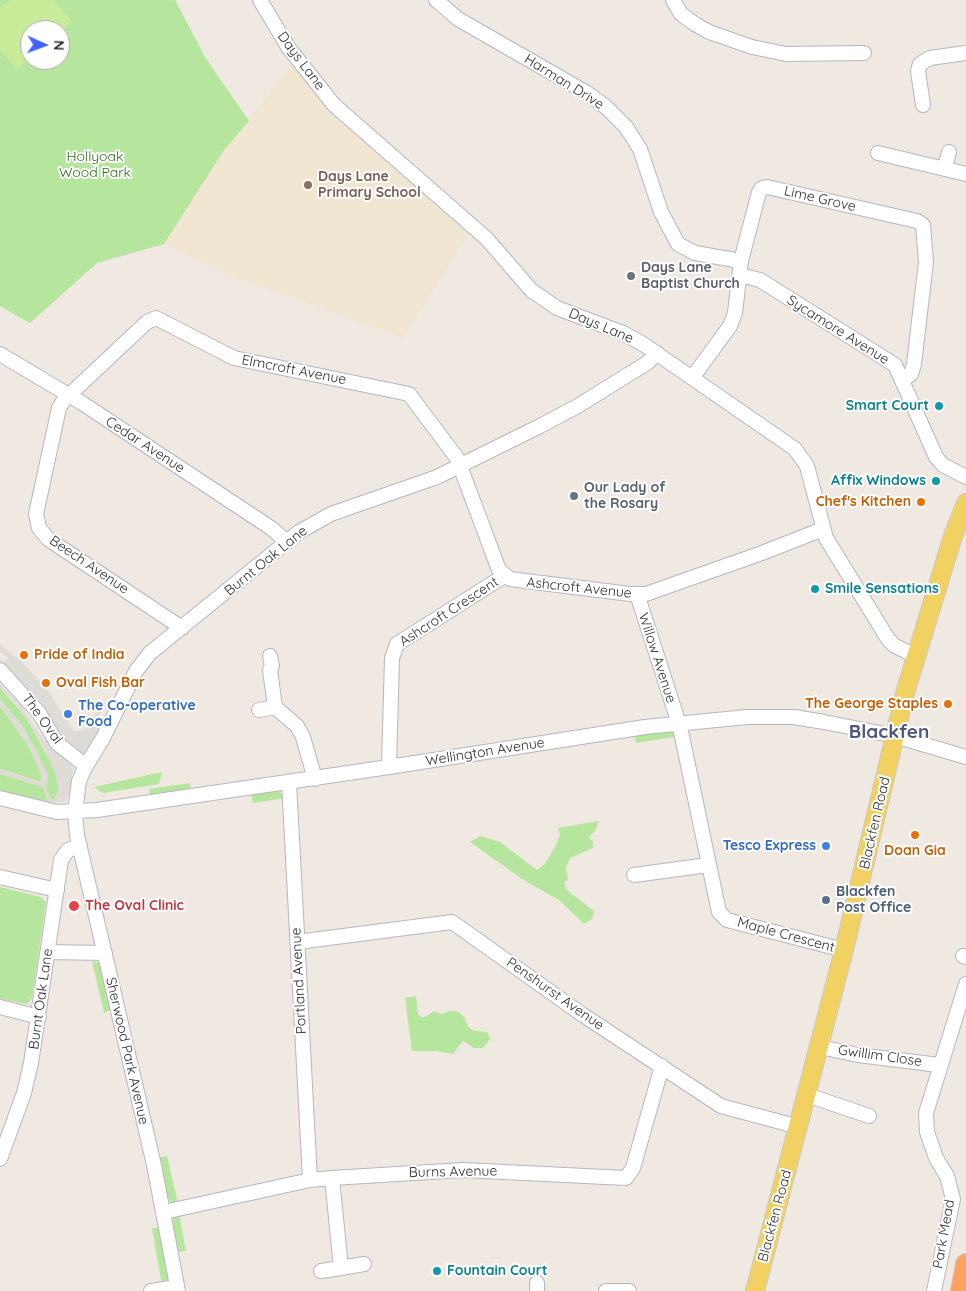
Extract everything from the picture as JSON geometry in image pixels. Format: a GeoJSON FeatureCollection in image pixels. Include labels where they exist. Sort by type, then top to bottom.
{"type":"FeatureCollection","features":[{"type":"Feature","properties":{"kind":"highway"},"geometry":{"type":"LineString","coordinates":[[961,1291],[966,1264]]}},
{"type":"Feature","properties":{"kind":"main road","name":"Blackfen Road"},"geometry":{"type":"LineString","coordinates":[[755,1291],[820,1047],[905,693],[953,536],[966,503]]}},
{"type":"Feature","properties":{"kind":"street","name":"Days Lane"},"geometry":{"type":"LineString","coordinates":[[260,0],[288,47],[334,105],[487,239],[531,290],[557,308],[623,333],[657,353],[798,452],[807,466],[822,529],[888,639],[894,646],[916,656]]}},
{"type":"Feature","properties":{"kind":"street","name":"Harman Drive"},"geometry":{"type":"LineString","coordinates":[[436,0],[462,22],[587,93],[606,107],[626,127],[640,149],[662,212],[678,244],[740,268]]}},
{"type":"Feature","properties":{"kind":"street"},"geometry":{"type":"LineString","coordinates":[[673,0],[681,14],[708,32],[752,47],[786,54],[864,53]]}},
{"type":"Feature","properties":{"kind":"street"},"geometry":{"type":"LineString","coordinates":[[923,105],[918,71],[920,64],[930,58],[966,53]]}},
{"type":"Feature","properties":{"kind":"street"},"geometry":{"type":"LineString","coordinates":[[945,169],[949,152]]}},
{"type":"Feature","properties":{"kind":"street"},"geometry":{"type":"LineString","coordinates":[[878,153],[966,174]]}},
{"type":"Feature","properties":{"kind":"street","name":"Lime Grove"},"geometry":{"type":"LineString","coordinates":[[692,378],[730,326],[739,297],[740,268],[759,192],[764,187],[920,222],[925,231],[925,275],[914,364],[911,374],[903,380]]}},
{"type":"Feature","properties":{"kind":"street","name":"Sycamore Avenue"},"geometry":{"type":"LineString","coordinates":[[740,268],[891,362],[903,380],[939,462],[966,476]]}},
{"type":"Feature","properties":{"kind":"street","name":"Elmcroft Avenue"},"geometry":{"type":"LineString","coordinates":[[69,395],[147,322],[160,318],[234,358],[409,394],[454,454],[459,466]]}},
{"type":"Feature","properties":{"kind":"street","name":"Burnt Oak Lane"},"geometry":{"type":"LineString","coordinates":[[76,812],[79,781],[141,663],[158,645],[182,628],[286,541],[323,517],[437,477],[576,408],[647,363],[657,353]]}},
{"type":"Feature","properties":{"kind":"street","name":"Cedar Avenue"},"geometry":{"type":"LineString","coordinates":[[0,354],[69,395],[271,528],[286,541]]}},
{"type":"Feature","properties":{"kind":"street","name":"Beech Avenue"},"geometry":{"type":"LineString","coordinates":[[69,395],[59,408],[37,508],[39,528],[48,539],[182,628]]}},
{"type":"Feature","properties":{"kind":"street"},"geometry":{"type":"LineString","coordinates":[[459,466],[499,570],[504,576]]}},
{"type":"Feature","properties":{"kind":"street","name":"Ashcroft Avenue"},"geometry":{"type":"LineString","coordinates":[[504,576],[518,582],[637,594],[663,589],[822,529]]}},
{"type":"Feature","properties":{"kind":"street","name":"Ashcroft Crescent"},"geometry":{"type":"LineString","coordinates":[[389,768],[392,658],[397,644],[504,576]]}},
{"type":"Feature","properties":{"kind":"street","name":"Willow Avenue"},"geometry":{"type":"LineString","coordinates":[[637,594],[678,722]]}},
{"type":"Feature","properties":{"kind":"street"},"geometry":{"type":"LineString","coordinates":[[270,656],[275,707],[300,730],[316,779]]}},
{"type":"Feature","properties":{"kind":"street","name":"The Oval"},"geometry":{"type":"LineString","coordinates":[[0,670],[39,713],[57,742],[86,766]]}},
{"type":"Feature","properties":{"kind":"street"},"geometry":{"type":"LineString","coordinates":[[259,710],[275,707]]}},
{"type":"Feature","properties":{"kind":"street","name":"Wellington Avenue"},"geometry":{"type":"LineString","coordinates":[[76,812],[316,779],[678,722],[748,717],[794,717],[895,736],[966,757]]}},
{"type":"Feature","properties":{"kind":"street","name":"Maple Crescent"},"geometry":{"type":"LineString","coordinates":[[678,722],[708,865],[722,917],[844,950]]}},
{"type":"Feature","properties":{"kind":"street","name":"Portland Avenue"},"geometry":{"type":"LineString","coordinates":[[288,782],[310,1180]]}},
{"type":"Feature","properties":{"kind":"street"},"geometry":{"type":"LineString","coordinates":[[0,798],[39,809],[76,812]]}},
{"type":"Feature","properties":{"kind":"street","name":"Sherwood Park Avenue"},"geometry":{"type":"LineString","coordinates":[[76,812],[80,846],[164,1212],[178,1289]]}},
{"type":"Feature","properties":{"kind":"street","name":"Burnt Oak Lane"},"geometry":{"type":"LineString","coordinates":[[0,1160],[4,1139],[28,1077],[39,1017],[62,857],[71,848],[80,846]]}},
{"type":"Feature","properties":{"kind":"street"},"geometry":{"type":"LineString","coordinates":[[634,875],[708,865]]}},
{"type":"Feature","properties":{"kind":"street"},"geometry":{"type":"LineString","coordinates":[[0,877],[57,890]]}},
{"type":"Feature","properties":{"kind":"street","name":"Penshurst Avenue"},"geometry":{"type":"LineString","coordinates":[[297,942],[452,922],[583,1015],[723,1108],[799,1127]]}},
{"type":"Feature","properties":{"kind":"street"},"geometry":{"type":"LineString","coordinates":[[48,952],[105,953]]}},
{"type":"Feature","properties":{"kind":"street","name":"Gwillim Close"},"geometry":{"type":"LineString","coordinates":[[947,1176],[936,1158],[927,1132],[926,1114],[939,1064],[966,984]]}},
{"type":"Feature","properties":{"kind":"street"},"geometry":{"type":"LineString","coordinates":[[0,1007],[39,1017]]}},
{"type":"Feature","properties":{"kind":"street","name":"Gwillim Close"},"geometry":{"type":"LineString","coordinates":[[820,1047],[858,1056],[939,1064]]}},
{"type":"Feature","properties":{"kind":"street","name":"Burns Avenue"},"geometry":{"type":"LineString","coordinates":[[164,1212],[310,1180],[332,1178],[470,1170],[626,1178],[633,1168],[662,1066]]}},
{"type":"Feature","properties":{"kind":"street"},"geometry":{"type":"LineString","coordinates":[[807,1095],[869,1116]]}},
{"type":"Feature","properties":{"kind":"street","name":"Park Mead"},"geometry":{"type":"LineString","coordinates":[[934,1291],[953,1199],[947,1176]]}},
{"type":"Feature","properties":{"kind":"street"},"geometry":{"type":"LineString","coordinates":[[332,1178],[341,1268]]}},
{"type":"Feature","properties":{"kind":"street"},"geometry":{"type":"LineString","coordinates":[[322,1270],[364,1264]]}},
{"type":"Feature","properties":{"kind":"street"},"geometry":{"type":"LineString","coordinates":[[151,1291],[178,1289]]}},
{"type":"Feature","properties":{"kind":"street"},"geometry":{"type":"LineString","coordinates":[[606,1291],[629,1291]]}},
{"type":"Feature","properties":{"kind":"shaded area","name":"Days Lane Primary School"},"geometry":{"type":"Polygon","coordinates":[[[292,65],[334,116],[469,233],[403,338],[230,275],[164,244],[224,150],[292,65]]]}},
{"type":"Feature","properties":{"kind":"shaded area"},"geometry":{"type":"Polygon","coordinates":[[[0,644],[22,662],[47,689],[73,730],[78,731],[89,727],[101,703],[105,705],[95,721],[102,725],[85,753],[80,754],[61,741],[39,704],[0,662],[0,659],[4,662],[8,658],[0,652],[0,644]]]}},
{"type":"Feature","properties":{"kind":"shaded area"},"geometry":{"type":"Polygon","coordinates":[[[0,684],[22,707],[44,741],[48,739],[56,751],[71,763],[73,767],[70,793],[64,802],[47,803],[48,800],[43,787],[0,774],[0,769],[39,782],[43,779],[29,747],[0,706],[0,699],[21,725],[35,748],[47,773],[48,780],[46,786],[51,800],[55,799],[59,791],[55,772],[42,744],[16,704],[0,688],[0,684]]]}},
{"type":"Feature","properties":{"kind":"green space","name":"Hollyoak Wood Park"},"geometry":{"type":"Polygon","coordinates":[[[0,0],[175,0],[205,57],[249,121],[224,150],[164,244],[97,263],[30,323],[0,306],[0,0]]]}},
{"type":"Feature","properties":{"kind":"green space"},"geometry":{"type":"Polygon","coordinates":[[[10,0],[54,0],[72,21],[70,23],[70,20],[20,20],[20,66],[17,69],[0,50],[0,8],[10,0]]]}},
{"type":"Feature","properties":{"kind":"green space"},"geometry":{"type":"Polygon","coordinates":[[[0,688],[26,717],[51,763],[57,777],[59,790],[54,800],[51,800],[45,786],[48,780],[46,772],[24,729],[0,699],[0,688]]]}},
{"type":"Feature","properties":{"kind":"green space"},"geometry":{"type":"Polygon","coordinates":[[[0,706],[29,747],[42,775],[41,782],[0,769],[0,706]]]}},
{"type":"Feature","properties":{"kind":"green space"},"geometry":{"type":"Polygon","coordinates":[[[673,729],[674,737],[636,743],[635,735],[673,729]]]}},
{"type":"Feature","properties":{"kind":"green space"},"geometry":{"type":"Polygon","coordinates":[[[162,772],[159,784],[103,793],[94,787],[162,772]]]}},
{"type":"Feature","properties":{"kind":"green space"},"geometry":{"type":"Polygon","coordinates":[[[0,774],[43,787],[48,800],[47,803],[0,791],[0,774]]]}},
{"type":"Feature","properties":{"kind":"green space"},"geometry":{"type":"Polygon","coordinates":[[[190,783],[191,792],[150,794],[149,789],[190,783]]]}},
{"type":"Feature","properties":{"kind":"green space"},"geometry":{"type":"Polygon","coordinates":[[[278,791],[286,798],[253,803],[251,794],[278,791]]]}},
{"type":"Feature","properties":{"kind":"green space"},"geometry":{"type":"Polygon","coordinates":[[[599,821],[595,831],[589,837],[593,842],[593,848],[570,858],[566,868],[568,879],[564,883],[567,890],[594,911],[592,919],[584,924],[559,900],[522,879],[470,842],[480,836],[500,842],[537,870],[545,864],[556,845],[560,835],[558,828],[599,821]]]}},
{"type":"Feature","properties":{"kind":"green space"},"geometry":{"type":"Polygon","coordinates":[[[0,887],[41,897],[46,902],[32,998],[27,1004],[0,999],[0,887]]]}},
{"type":"Feature","properties":{"kind":"green space"},"geometry":{"type":"Polygon","coordinates":[[[92,961],[101,963],[112,1009],[104,1013],[92,961]]]}},
{"type":"Feature","properties":{"kind":"green space"},"geometry":{"type":"Polygon","coordinates":[[[416,996],[418,1014],[423,1018],[434,1011],[441,1014],[449,1011],[459,1012],[465,1018],[468,1027],[475,1031],[487,1032],[490,1039],[483,1048],[474,1048],[463,1041],[453,1054],[436,1051],[412,1051],[405,998],[416,996]]]}},
{"type":"Feature","properties":{"kind":"green space"},"geometry":{"type":"Polygon","coordinates":[[[167,1156],[178,1204],[173,1204],[167,1197],[158,1158],[167,1156]]]}},
{"type":"Feature","properties":{"kind":"green space"},"geometry":{"type":"Polygon","coordinates":[[[179,1214],[186,1251],[179,1252],[172,1223],[174,1216],[179,1214]]]}},
{"type":"Feature","properties":{"kind":"green space"},"geometry":{"type":"Polygon","coordinates":[[[152,1228],[161,1228],[169,1276],[168,1280],[162,1285],[152,1228]]]}},
{"type":"Feature","properties":{"kind":"place","name":"Days Lane Primary School"},"geometry":{"type":"Point","coordinates":[308,185]}},
{"type":"Feature","properties":{"kind":"place","name":"Days Lane Baptist Church"},"geometry":{"type":"Point","coordinates":[631,276]}},
{"type":"Feature","properties":{"kind":"place","name":"Smart Court"},"geometry":{"type":"Point","coordinates":[939,406]}},
{"type":"Feature","properties":{"kind":"place","name":"Affix Windows"},"geometry":{"type":"Point","coordinates":[936,481]}},
{"type":"Feature","properties":{"kind":"place","name":"Our Lady of the Rosary"},"geometry":{"type":"Point","coordinates":[574,496]}},
{"type":"Feature","properties":{"kind":"place","name":"Chef's Kitchen"},"geometry":{"type":"Point","coordinates":[921,502]}},
{"type":"Feature","properties":{"kind":"place","name":"Smile Sensations"},"geometry":{"type":"Point","coordinates":[815,589]}},
{"type":"Feature","properties":{"kind":"place","name":"Pride of India"},"geometry":{"type":"Point","coordinates":[24,655]}},
{"type":"Feature","properties":{"kind":"place","name":"Oval Fish Bar"},"geometry":{"type":"Point","coordinates":[46,683]}},
{"type":"Feature","properties":{"kind":"place","name":"The George Staples"},"geometry":{"type":"Point","coordinates":[948,704]}},
{"type":"Feature","properties":{"kind":"place","name":"The Co-operative Food"},"geometry":{"type":"Point","coordinates":[68,714]}},
{"type":"Feature","properties":{"kind":"place","name":"Doan Gia"},"geometry":{"type":"Point","coordinates":[915,835]}},
{"type":"Feature","properties":{"kind":"place","name":"Tesco Express"},"geometry":{"type":"Point","coordinates":[826,846]}},
{"type":"Feature","properties":{"kind":"place","name":"Blackfen Post Office"},"geometry":{"type":"Point","coordinates":[826,900]}},
{"type":"Feature","properties":{"kind":"place","name":"The Oval Clinic"},"geometry":{"type":"Point","coordinates":[74,906]}},
{"type":"Feature","properties":{"kind":"place","name":"Fountain Court"},"geometry":{"type":"Point","coordinates":[437,1271]}},
{"type":"Feature","properties":{"kind":"district","name":"Blackfen"},"geometry":{"type":"Point","coordinates":[889,732]}}]}
